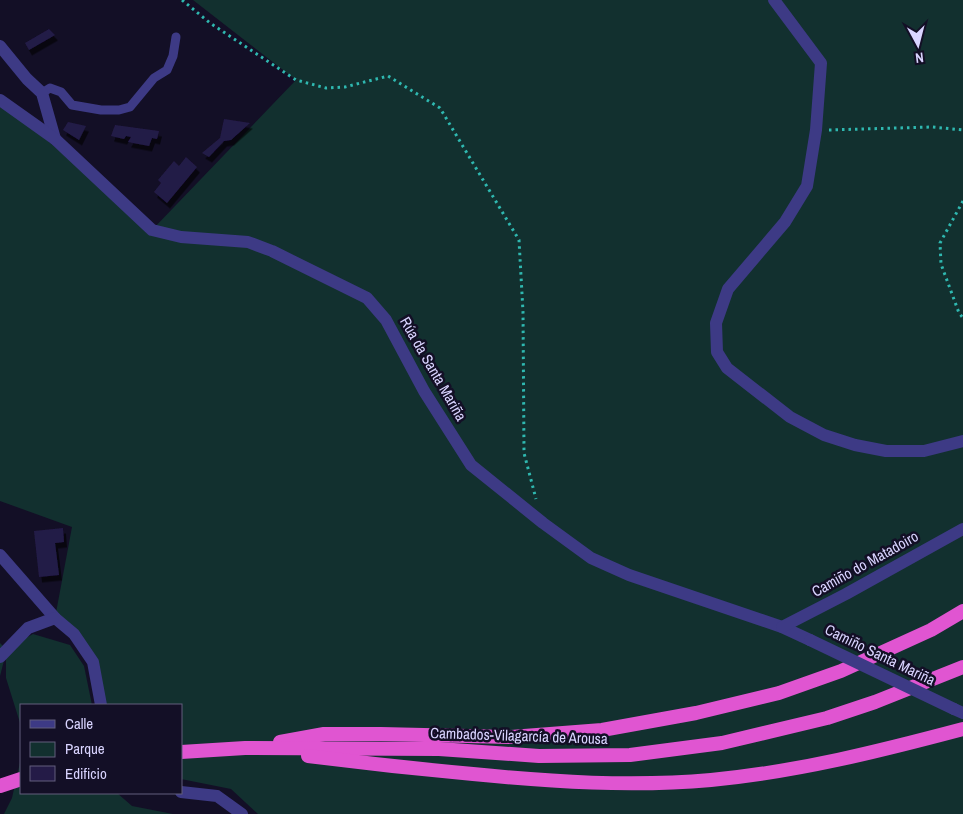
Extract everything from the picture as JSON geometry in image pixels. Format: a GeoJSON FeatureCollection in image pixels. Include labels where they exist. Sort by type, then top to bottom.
{"type":"FeatureCollection","features":[{"type":"Feature","properties":{"kind":"highway"},"geometry":{"type":"LineString","coordinates":[[245,748],[324,734],[511,737],[602,730],[696,713],[779,693],[841,672],[931,630],[963,611]]}},
{"type":"Feature","properties":{"kind":"highway","name":"Cambados-Vilagarcía de Arousa"},"geometry":{"type":"LineString","coordinates":[[182,752],[245,748],[440,749],[539,756],[630,755],[722,743],[827,718],[875,702],[963,667]]}},
{"type":"Feature","properties":{"kind":"highway"},"geometry":{"type":"LineString","coordinates":[[245,748],[378,765],[528,779],[627,784],[711,780],[795,769],[963,729]]}},
{"type":"Feature","properties":{"kind":"highway"},"geometry":{"type":"LineString","coordinates":[[0,786],[20,779]]}},
{"type":"Feature","properties":{"kind":"street"},"geometry":{"type":"LineString","coordinates":[[774,0],[821,63],[816,130],[807,186],[785,222],[728,289],[716,323],[717,352],[727,368],[790,417],[824,435],[886,451],[924,451],[963,441]]}},
{"type":"Feature","properties":{"kind":"street"},"geometry":{"type":"LineString","coordinates":[[0,46],[27,79],[42,93],[55,139]]}},
{"type":"Feature","properties":{"kind":"street","name":"Rúa da Santa Mariña"},"geometry":{"type":"LineString","coordinates":[[0,100],[55,139],[152,230],[181,237],[248,242],[272,251],[368,298],[386,320],[424,391],[471,465],[543,524],[591,558],[629,575],[782,626]]}},
{"type":"Feature","properties":{"kind":"street","name":"Camiño do Matadoiro"},"geometry":{"type":"LineString","coordinates":[[782,626],[846,594],[963,529]]}},
{"type":"Feature","properties":{"kind":"street"},"geometry":{"type":"LineString","coordinates":[[0,554],[55,618],[74,634],[93,662],[101,704]]}},
{"type":"Feature","properties":{"kind":"street"},"geometry":{"type":"LineString","coordinates":[[0,657],[28,628],[55,618]]}},
{"type":"Feature","properties":{"kind":"street","name":"Camiño Santa Mariña"},"geometry":{"type":"LineString","coordinates":[[782,626],[958,711]]}},
{"type":"Feature","properties":{"kind":"street"},"geometry":{"type":"LineString","coordinates":[[182,792],[217,796],[242,814]]}},
{"type":"Feature","properties":{"kind":"lane"},"geometry":{"type":"LineString","coordinates":[[42,93],[50,88],[61,92],[72,105],[101,110],[119,110],[130,107],[154,78],[167,70],[173,56],[176,37]]}},
{"type":"Feature","properties":{"kind":"path"},"geometry":{"type":"LineString","coordinates":[[182,0],[210,24],[296,80],[326,88],[345,87],[388,76],[440,108],[519,240],[523,312],[524,453],[543,524]]}},
{"type":"Feature","properties":{"kind":"path"},"geometry":{"type":"LineString","coordinates":[[816,130],[932,127],[963,130]]}},
{"type":"Feature","properties":{"kind":"path"},"geometry":{"type":"LineString","coordinates":[[963,201],[940,243],[942,264],[959,313],[963,318]]}},
{"type":"Feature","properties":{"kind":"green space"},"geometry":{"type":"Polygon","coordinates":[[[193,0],[963,0],[963,814],[258,814],[231,789],[182,779],[182,704],[101,704],[93,662],[55,618],[72,527],[0,501],[0,100],[152,230],[296,80],[193,0]]]}},
{"type":"Feature","properties":{"kind":"green space"},"geometry":{"type":"Polygon","coordinates":[[[33,634],[70,645],[84,666],[92,704],[20,704],[20,723],[6,678],[6,653],[0,676],[0,643],[6,649],[33,634]]]}},
{"type":"Feature","properties":{"kind":"green space"},"geometry":{"type":"Polygon","coordinates":[[[20,762],[20,794],[118,794],[132,806],[173,814],[4,814],[12,798],[20,762]]]}},
{"type":"Feature","properties":{"kind":"building"},"geometry":{"type":"Polygon","coordinates":[[[49,29],[55,35],[29,50],[25,43],[49,29]]]}},
{"type":"Feature","properties":{"kind":"building"},"geometry":{"type":"Polygon","coordinates":[[[224,119],[250,123],[231,140],[224,141],[209,157],[202,153],[220,138],[224,119]]]}},
{"type":"Feature","properties":{"kind":"building"},"geometry":{"type":"Polygon","coordinates":[[[68,122],[86,126],[79,140],[63,130],[68,122]]]}},
{"type":"Feature","properties":{"kind":"building"},"geometry":{"type":"Polygon","coordinates":[[[115,125],[159,131],[157,139],[152,138],[149,146],[128,142],[131,137],[126,136],[124,139],[111,136],[115,125]]]}},
{"type":"Feature","properties":{"kind":"building"},"geometry":{"type":"Polygon","coordinates":[[[186,157],[197,167],[167,203],[154,192],[161,183],[158,180],[174,161],[179,166],[186,157]]]}},
{"type":"Feature","properties":{"kind":"building"},"geometry":{"type":"Polygon","coordinates":[[[63,528],[64,542],[55,543],[59,575],[39,577],[34,531],[63,528]]]}}]}
